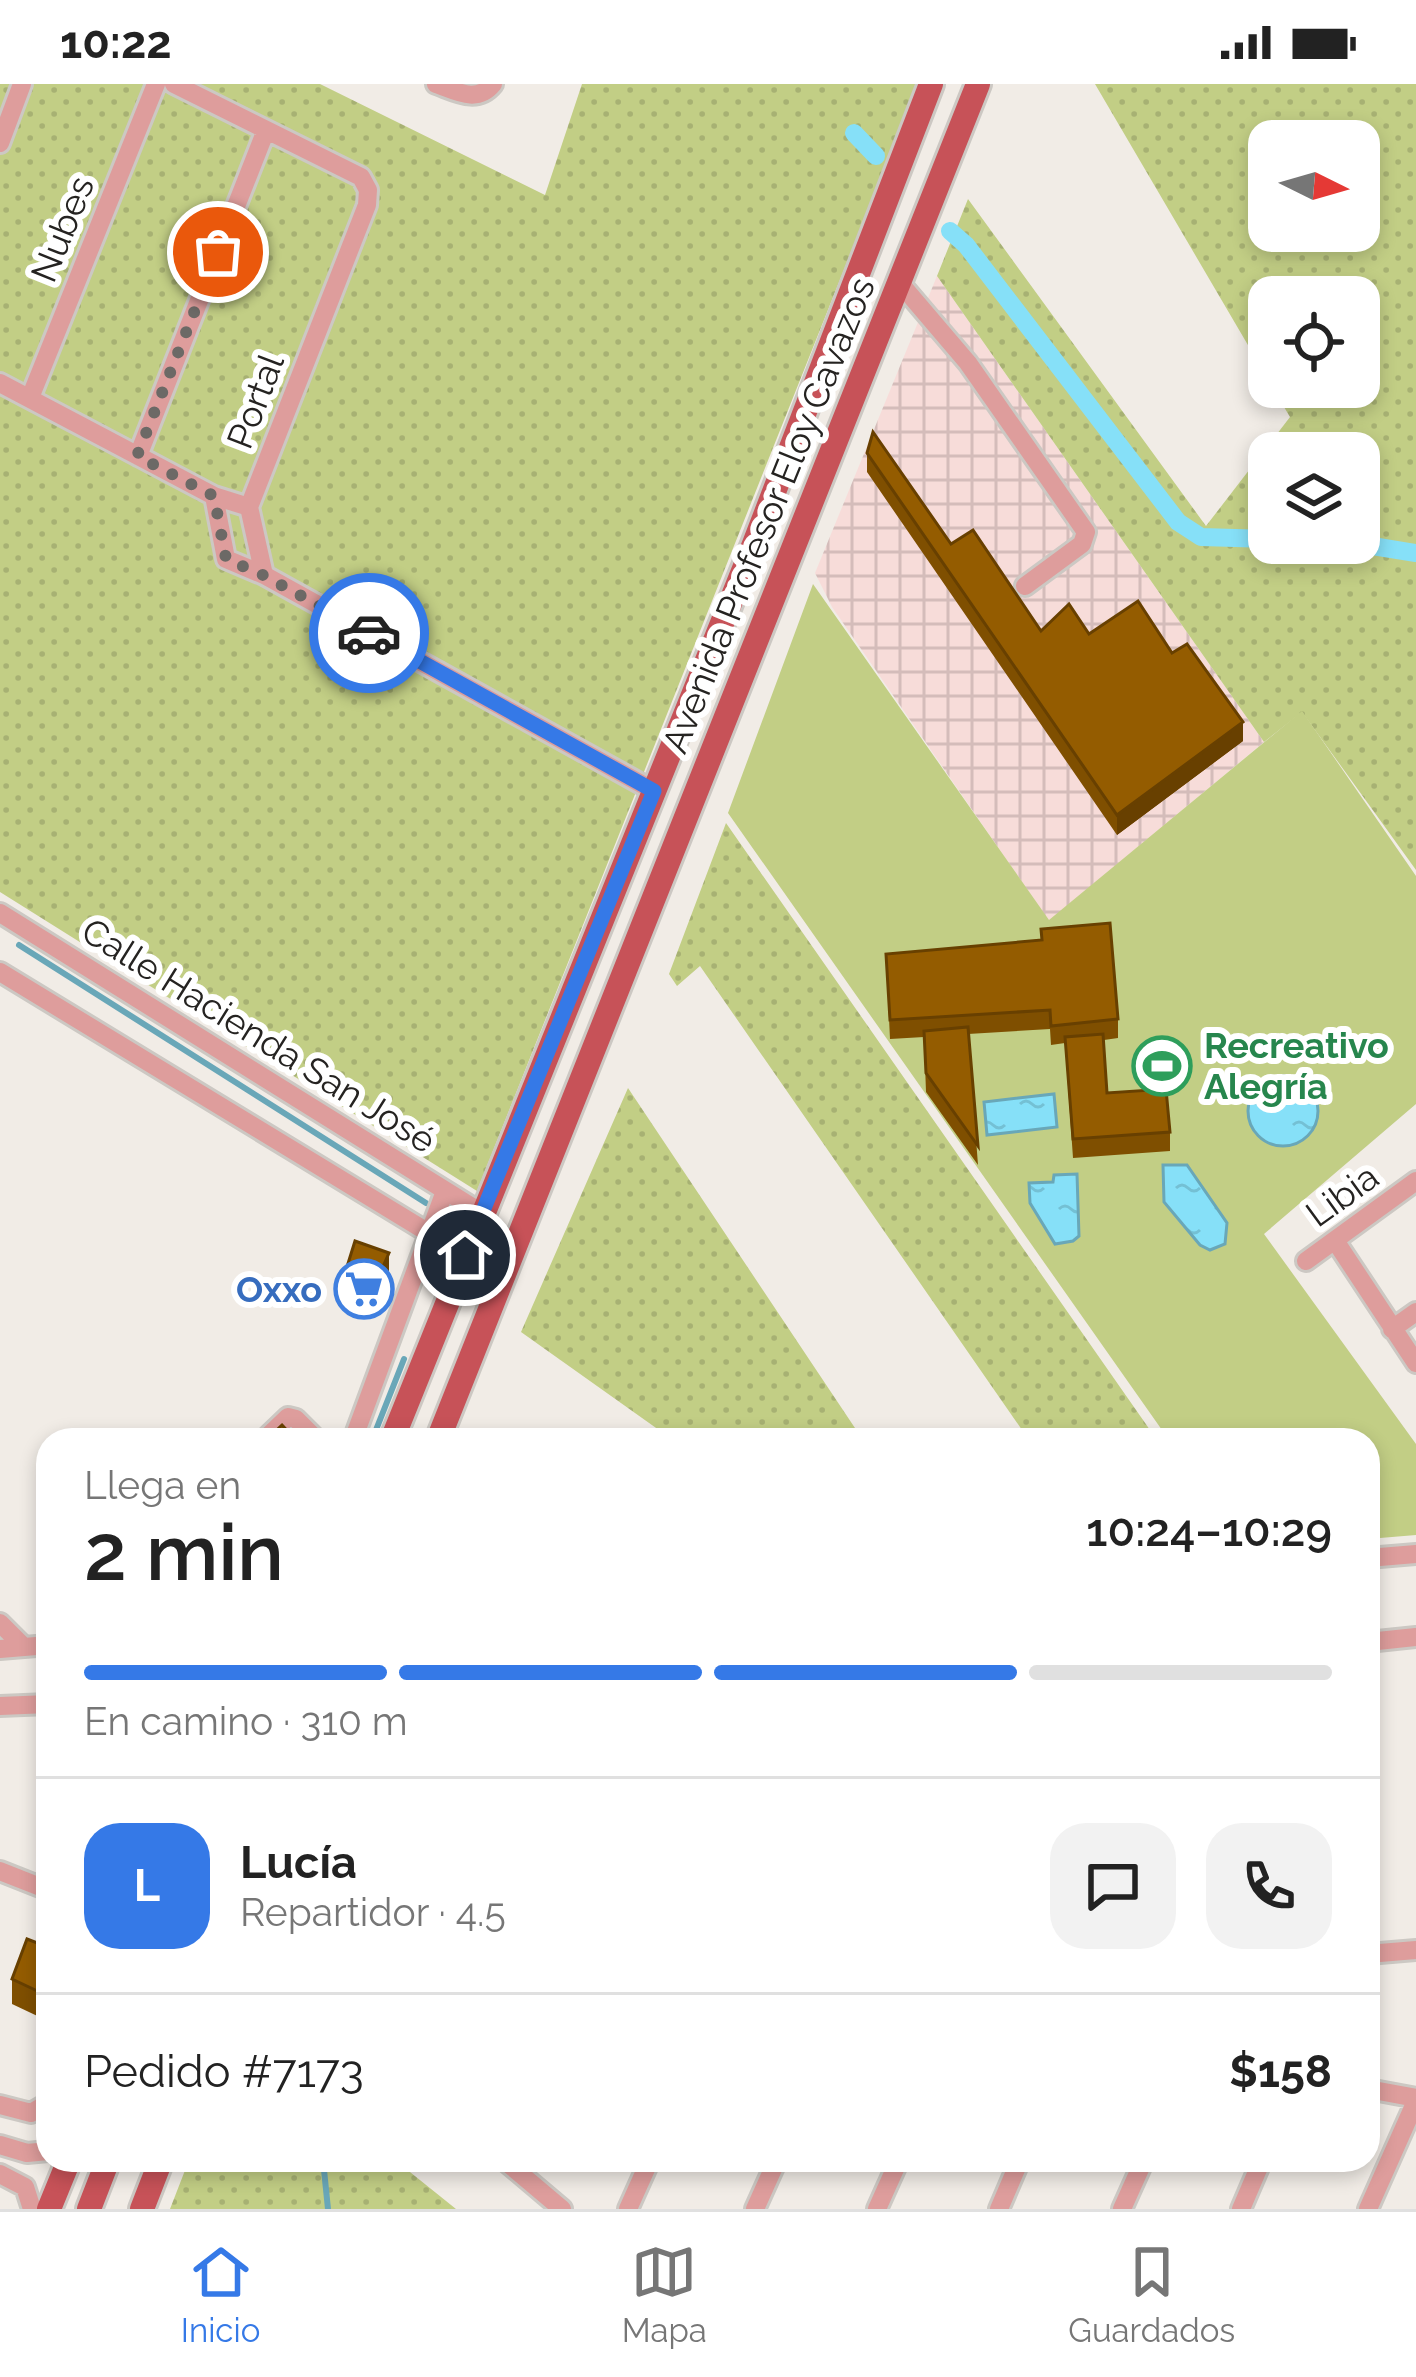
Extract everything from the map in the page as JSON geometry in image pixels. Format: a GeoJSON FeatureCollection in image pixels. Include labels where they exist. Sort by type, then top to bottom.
{"type":"FeatureCollection","features":[{"type":"Feature","properties":{"kind":"main road","name":"Avenida Profesor Eloy Cavazos"},"geometry":{"type":"LineString","coordinates":[[397,1428],[754,544],[932,84]]}},
{"type":"Feature","properties":{"kind":"main road","name":"Avenida Profesor Eloy Cavazos"},"geometry":{"type":"LineString","coordinates":[[443,1428],[978,84]]}},
{"type":"Feature","properties":{"kind":"main road"},"geometry":{"type":"LineString","coordinates":[[754,544],[744,606],[752,616],[768,614]]}},
{"type":"Feature","properties":{"kind":"main road"},"geometry":{"type":"LineString","coordinates":[[718,632],[729,633],[739,646],[733,702]]}},
{"type":"Feature","properties":{"kind":"main road"},"geometry":{"type":"LineString","coordinates":[[50,2209],[64,2172]]}},
{"type":"Feature","properties":{"kind":"main road"},"geometry":{"type":"LineString","coordinates":[[89,2209],[104,2172]]}},
{"type":"Feature","properties":{"kind":"main road"},"geometry":{"type":"LineString","coordinates":[[142,2209],[156,2172]]}},
{"type":"Feature","properties":{"kind":"street"},"geometry":{"type":"LineString","coordinates":[[0,143],[22,84]]}},
{"type":"Feature","properties":{"kind":"street","name":"Nubes"},"geometry":{"type":"LineString","coordinates":[[29,398],[157,84]]}},
{"type":"Feature","properties":{"kind":"street","name":"Portal"},"geometry":{"type":"LineString","coordinates":[[174,84],[361,177],[368,190],[367,205],[249,507]]}},
{"type":"Feature","properties":{"kind":"street"},"geometry":{"type":"LineString","coordinates":[[436,84],[473,96],[486,93],[493,84]]}},
{"type":"Feature","properties":{"kind":"street"},"geometry":{"type":"LineString","coordinates":[[137,456],[266,130]]}},
{"type":"Feature","properties":{"kind":"street"},"geometry":{"type":"LineString","coordinates":[[899,282],[968,363],[1086,532],[1082,544],[1025,586]]}},
{"type":"Feature","properties":{"kind":"street"},"geometry":{"type":"LineString","coordinates":[[0,382],[214,496],[249,507],[263,575]]}},
{"type":"Feature","properties":{"kind":"street"},"geometry":{"type":"LineString","coordinates":[[214,496],[226,559],[654,791]]}},
{"type":"Feature","properties":{"kind":"street"},"geometry":{"type":"LineString","coordinates":[[0,937],[5,916]]}},
{"type":"Feature","properties":{"kind":"street","name":"Calle Hacienda San José"},"geometry":{"type":"LineString","coordinates":[[5,916],[482,1214]]}},
{"type":"Feature","properties":{"kind":"street"},"geometry":{"type":"LineString","coordinates":[[0,972],[465,1255]]}},
{"type":"Feature","properties":{"kind":"street","name":"Libia"},"geometry":{"type":"LineString","coordinates":[[1306,1261],[1416,1181]]}},
{"type":"Feature","properties":{"kind":"street"},"geometry":{"type":"LineString","coordinates":[[356,1428],[445,1191]]}},
{"type":"Feature","properties":{"kind":"street"},"geometry":{"type":"LineString","coordinates":[[1336,1242],[1416,1363]]}},
{"type":"Feature","properties":{"kind":"street"},"geometry":{"type":"LineString","coordinates":[[1392,1329],[1416,1312]]}},
{"type":"Feature","properties":{"kind":"street"},"geometry":{"type":"LineString","coordinates":[[277,1428],[288,1418],[305,1428]]}},
{"type":"Feature","properties":{"kind":"street"},"geometry":{"type":"LineString","coordinates":[[1380,1557],[1416,1554]]}},
{"type":"Feature","properties":{"kind":"street"},"geometry":{"type":"LineString","coordinates":[[0,1623],[24,1647]]}},
{"type":"Feature","properties":{"kind":"street"},"geometry":{"type":"LineString","coordinates":[[1380,1641],[1416,1637]]}},
{"type":"Feature","properties":{"kind":"street"},"geometry":{"type":"LineString","coordinates":[[0,1649],[36,1646]]}},
{"type":"Feature","properties":{"kind":"street"},"geometry":{"type":"LineString","coordinates":[[0,1706],[36,1704]]}},
{"type":"Feature","properties":{"kind":"street"},"geometry":{"type":"LineString","coordinates":[[0,1871],[36,1885]]}},
{"type":"Feature","properties":{"kind":"street"},"geometry":{"type":"LineString","coordinates":[[1380,1953],[1416,1950]]}},
{"type":"Feature","properties":{"kind":"street"},"geometry":{"type":"LineString","coordinates":[[1368,2209],[1416,2100],[1380,2092]]}},
{"type":"Feature","properties":{"kind":"street"},"geometry":{"type":"LineString","coordinates":[[0,2104],[31,2113],[36,2110]]}},
{"type":"Feature","properties":{"kind":"street"},"geometry":{"type":"LineString","coordinates":[[0,2145],[36,2152]]}},
{"type":"Feature","properties":{"kind":"street"},"geometry":{"type":"LineString","coordinates":[[523,2172],[562,2209]]}},
{"type":"Feature","properties":{"kind":"street"},"geometry":{"type":"LineString","coordinates":[[628,2209],[645,2172]]}},
{"type":"Feature","properties":{"kind":"street"},"geometry":{"type":"LineString","coordinates":[[755,2209],[771,2172]]}},
{"type":"Feature","properties":{"kind":"street"},"geometry":{"type":"LineString","coordinates":[[877,2209],[894,2172]]}},
{"type":"Feature","properties":{"kind":"street"},"geometry":{"type":"LineString","coordinates":[[999,2209],[1015,2172]]}},
{"type":"Feature","properties":{"kind":"street"},"geometry":{"type":"LineString","coordinates":[[1122,2209],[1139,2172]]}},
{"type":"Feature","properties":{"kind":"street"},"geometry":{"type":"LineString","coordinates":[[1241,2209],[1257,2172]]}},
{"type":"Feature","properties":{"kind":"street"},"geometry":{"type":"LineString","coordinates":[[0,2174],[25,2188],[32,2209]]}},
{"type":"Feature","properties":{"kind":"shaded area"},"geometry":{"type":"Polygon","coordinates":[[[937,276],[1264,742],[1049,921],[832,607],[815,573],[937,276]]]}},
{"type":"Feature","properties":{"kind":"green space"},"geometry":{"type":"Polygon","coordinates":[[[0,84],[320,84],[545,195],[582,84],[918,84],[477,1191],[0,892],[0,84]]]}},
{"type":"Feature","properties":{"kind":"green space"},"geometry":{"type":"Polygon","coordinates":[[[1095,84],[1416,84],[1416,870],[1302,712],[1264,742],[937,276],[968,199],[1206,526],[1248,472],[1248,564],[1380,564],[1380,432],[1278,432],[1290,417],[1285,408],[1380,408],[1380,276],[1248,276],[1248,345],[1095,84]]]}},
{"type":"Feature","properties":{"kind":"green space","name":"Recreativo Alegría"},"geometry":{"type":"Polygon","coordinates":[[[813,584],[1049,920],[1302,711],[1416,876],[1416,1104],[1264,1234],[1416,1444],[1416,1535],[1380,1538],[1380,1428],[1161,1428],[728,813],[813,584]]]}},
{"type":"Feature","properties":{"kind":"green space"},"geometry":{"type":"Polygon","coordinates":[[[726,823],[1149,1428],[1021,1428],[700,966],[677,986],[669,974],[726,823]]]}},
{"type":"Feature","properties":{"kind":"green space"},"geometry":{"type":"Polygon","coordinates":[[[628,1088],[855,1428],[656,1428],[521,1332],[628,1088]]]}},
{"type":"Feature","properties":{"kind":"green space"},"geometry":{"type":"Polygon","coordinates":[[[184,2172],[410,2172],[456,2209],[170,2209],[184,2172]]]}},
{"type":"Feature","properties":{"kind":"water"},"geometry":{"type":"Polygon","coordinates":[[[1283,1076],[1308,1086],[1318,1111],[1308,1136],[1283,1146],[1258,1136],[1248,1111],[1258,1086],[1283,1076]]]}},
{"type":"Feature","properties":{"kind":"water"},"geometry":{"type":"Polygon","coordinates":[[[1054,1094],[1057,1127],[987,1135],[984,1102],[1054,1094]]]}},
{"type":"Feature","properties":{"kind":"water"},"geometry":{"type":"Polygon","coordinates":[[[1163,1165],[1187,1165],[1227,1223],[1225,1244],[1210,1250],[1200,1245],[1164,1202],[1163,1165]]]}},
{"type":"Feature","properties":{"kind":"water"},"geometry":{"type":"Polygon","coordinates":[[[1077,1174],[1079,1236],[1055,1244],[1030,1203],[1029,1183],[1077,1174]]]}},
{"type":"Feature","properties":{"kind":"building"},"geometry":{"type":"Polygon","coordinates":[[[873,432],[951,544],[973,530],[1041,631],[1069,604],[1089,634],[1138,601],[1172,653],[1187,644],[1243,722],[1117,815],[867,453],[873,432]]]}},
{"type":"Feature","properties":{"kind":"building"},"geometry":{"type":"Polygon","coordinates":[[[1110,923],[1118,1019],[1051,1026],[1050,1010],[890,1020],[886,954],[1042,940],[1041,929],[1110,923]]]}},
{"type":"Feature","properties":{"kind":"building"},"geometry":{"type":"Polygon","coordinates":[[[968,1027],[978,1146],[926,1073],[924,1031],[968,1027]]]}},
{"type":"Feature","properties":{"kind":"building"},"geometry":{"type":"Polygon","coordinates":[[[1103,1034],[1107,1093],[1166,1089],[1170,1132],[1073,1139],[1065,1037],[1103,1034]]]}},
{"type":"Feature","properties":{"kind":"building"},"geometry":{"type":"Polygon","coordinates":[[[355,1241],[389,1253],[370,1296],[341,1286],[355,1241]]]}},
{"type":"Feature","properties":{"kind":"building"},"geometry":{"type":"Polygon","coordinates":[[[27,1939],[36,1942],[36,1990],[12,1979],[27,1939]]]}},
{"type":"Feature","properties":{"kind":"waterway"},"geometry":{"type":"LineString","coordinates":[[854,133],[876,156]]}},
{"type":"Feature","properties":{"kind":"waterway"},"geometry":{"type":"LineString","coordinates":[[950,231],[966,245],[1178,522],[1201,537],[1248,538]]}},
{"type":"Feature","properties":{"kind":"waterway"},"geometry":{"type":"LineString","coordinates":[[1380,547],[1416,553]]}},
{"type":"Feature","properties":{"kind":"waterway"},"geometry":{"type":"LineString","coordinates":[[19,945],[426,1203]]}},
{"type":"Feature","properties":{"kind":"waterway"},"geometry":{"type":"LineString","coordinates":[[377,1428],[404,1359]]}},
{"type":"Feature","properties":{"kind":"waterway"},"geometry":{"type":"LineString","coordinates":[[324,2172],[328,2209]]}},
{"type":"Feature","properties":{"kind":"way so far"},"geometry":{"type":"LineString","coordinates":[[218,252],[137,456],[214,496],[226,559],[369,633]]}},
{"type":"Feature","properties":{"kind":"place","name":"Recreativo Alegría"},"geometry":{"type":"Point","coordinates":[1162,1066]}},
{"type":"Feature","properties":{"kind":"place","name":"Oxxo"},"geometry":{"type":"Point","coordinates":[364,1289]}},
{"type":"Feature","properties":{"kind":"route"},"geometry":{"type":"LineString","coordinates":[[369,633],[654,791],[465,1255]]}}]}
